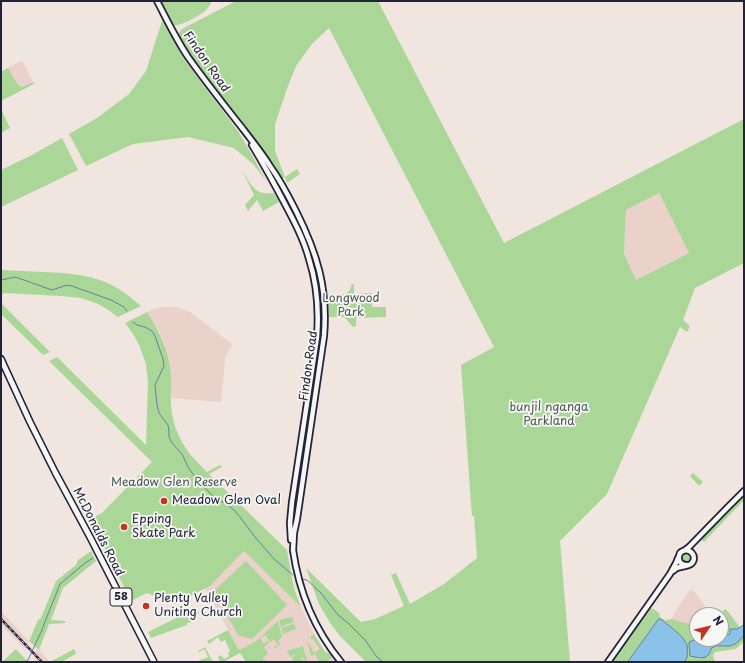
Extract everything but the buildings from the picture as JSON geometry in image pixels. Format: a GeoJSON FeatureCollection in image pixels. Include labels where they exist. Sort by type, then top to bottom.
{"type":"FeatureCollection","features":[{"type":"Feature","properties":{"kind":"main road","name":"Findon Road"},"geometry":{"type":"LineString","coordinates":[[157,1],[185,53],[261,152],[282,184],[309,238],[318,264],[324,298],[324,330],[319,370],[300,474],[294,492],[290,523],[298,580],[304,599],[310,615],[323,638],[341,662]]}},
{"type":"Feature","properties":{"kind":"main road","name":"Findon Road"},"geometry":{"type":"LineString","coordinates":[[244,131],[276,187],[303,240],[314,276],[318,305],[318,331],[300,474],[293,551]]}},
{"type":"Feature","properties":{"kind":"main road"},"geometry":{"type":"LineString","coordinates":[[276,187],[277,185],[282,184]]}},
{"type":"Feature","properties":{"kind":"main road"},"geometry":{"type":"LineString","coordinates":[[303,240],[309,238]]}},
{"type":"Feature","properties":{"kind":"main road","name":"McDonalds Road"},"geometry":{"type":"LineString","coordinates":[[1,363],[58,476],[74,512],[152,662]]}},
{"type":"Feature","properties":{"kind":"main road"},"geometry":{"type":"LineString","coordinates":[[313,369],[319,370]]}},
{"type":"Feature","properties":{"kind":"main road"},"geometry":{"type":"LineString","coordinates":[[608,662],[670,574],[680,553],[698,538],[744,491]]}},
{"type":"Feature","properties":{"kind":"main road"},"geometry":{"type":"LineString","coordinates":[[290,523],[293,525],[296,522]]}},
{"type":"Feature","properties":{"kind":"main road"},"geometry":{"type":"LineString","coordinates":[[670,574],[680,567],[687,566],[693,562],[694,546],[698,538]]}},
{"type":"Feature","properties":{"kind":"main road"},"geometry":{"type":"LineString","coordinates":[[685,550],[690,551],[693,555]]}},
{"type":"Feature","properties":{"kind":"main road"},"geometry":{"type":"LineString","coordinates":[[678,558],[682,564],[687,566]]}},
{"type":"Feature","properties":{"kind":"shaded area"},"geometry":{"type":"Polygon","coordinates":[[[21,61],[23,62],[33,82],[22,87],[19,86],[16,79],[14,80],[8,68],[21,61]]]}},
{"type":"Feature","properties":{"kind":"shaded area"},"geometry":{"type":"Polygon","coordinates":[[[659,193],[689,253],[636,280],[624,255],[626,210],[659,193]]]}},
{"type":"Feature","properties":{"kind":"shaded area"},"geometry":{"type":"Polygon","coordinates":[[[163,307],[176,307],[190,312],[232,344],[225,359],[221,402],[171,398],[171,375],[168,356],[162,337],[147,312],[163,307]]]}},
{"type":"Feature","properties":{"kind":"shaded area"},"geometry":{"type":"Polygon","coordinates":[[[244,551],[301,607],[317,640],[325,652],[330,654],[336,662],[246,662],[205,588],[210,586],[244,551]]]}},
{"type":"Feature","properties":{"kind":"shaded area"},"geometry":{"type":"Polygon","coordinates":[[[692,589],[706,607],[689,607],[689,624],[680,623],[671,619],[682,601],[692,589]]]}},
{"type":"Feature","properties":{"kind":"shaded area"},"geometry":{"type":"Polygon","coordinates":[[[1,611],[29,641],[26,649],[1,625],[1,611]]]}},
{"type":"Feature","properties":{"kind":"shaded area"},"geometry":{"type":"Polygon","coordinates":[[[37,648],[50,662],[38,662],[33,657],[37,648]]]}},
{"type":"Feature","properties":{"kind":"green space"},"geometry":{"type":"Polygon","coordinates":[[[158,1],[212,1],[207,9],[202,13],[181,24],[174,25],[169,21],[158,1]]]}},
{"type":"Feature","properties":{"kind":"green space","name":"bunjil nganga Parkland"},"geometry":{"type":"Polygon","coordinates":[[[236,1],[378,1],[504,243],[744,119],[744,263],[695,288],[683,320],[690,326],[687,332],[680,327],[607,494],[560,541],[570,662],[366,662],[340,636],[330,623],[319,604],[306,568],[361,622],[375,619],[404,606],[391,575],[396,573],[410,604],[444,584],[477,558],[474,516],[472,516],[461,365],[494,347],[329,28],[312,44],[296,66],[275,124],[275,151],[285,177],[282,179],[248,131],[194,60],[178,35],[182,29],[236,1]],[[659,193],[626,210],[624,254],[636,280],[689,253],[659,193]]]}},
{"type":"Feature","properties":{"kind":"green space"},"geometry":{"type":"Polygon","coordinates":[[[163,18],[183,58],[240,134],[267,182],[253,164],[234,148],[188,137],[133,144],[86,166],[69,134],[97,118],[129,94],[146,71],[163,18]]]}},
{"type":"Feature","properties":{"kind":"green space"},"geometry":{"type":"Polygon","coordinates":[[[8,68],[19,86],[22,87],[33,82],[34,84],[1,101],[1,72],[8,68]]]}},
{"type":"Feature","properties":{"kind":"green space"},"geometry":{"type":"Polygon","coordinates":[[[1,109],[10,128],[1,133],[1,109]]]}},
{"type":"Feature","properties":{"kind":"green space"},"geometry":{"type":"Polygon","coordinates":[[[62,138],[78,170],[1,207],[1,170],[62,138]]]}},
{"type":"Feature","properties":{"kind":"green space"},"geometry":{"type":"Polygon","coordinates":[[[297,169],[300,174],[287,183],[285,177],[297,169]]]}},
{"type":"Feature","properties":{"kind":"green space"},"geometry":{"type":"Polygon","coordinates":[[[242,170],[254,188],[260,192],[274,193],[279,202],[263,211],[257,200],[248,211],[245,205],[254,195],[242,170]]]}},
{"type":"Feature","properties":{"kind":"green space"},"geometry":{"type":"Polygon","coordinates":[[[282,187],[306,236],[302,234],[279,188],[282,187]]]}},
{"type":"Feature","properties":{"kind":"green space"},"geometry":{"type":"Polygon","coordinates":[[[308,240],[322,285],[324,331],[317,367],[314,362],[319,316],[307,245],[308,240]]]}},
{"type":"Feature","properties":{"kind":"green space"},"geometry":{"type":"Polygon","coordinates":[[[1,270],[64,273],[92,278],[110,284],[119,289],[141,306],[118,317],[98,304],[81,298],[4,293],[1,295],[1,270]]]}},
{"type":"Feature","properties":{"kind":"green space","name":"Longwood Park"},"geometry":{"type":"Polygon","coordinates":[[[352,283],[354,285],[354,294],[372,293],[372,307],[386,307],[386,317],[356,318],[356,326],[353,327],[344,317],[329,317],[328,295],[346,294],[350,290],[352,283]]]}},
{"type":"Feature","properties":{"kind":"green space"},"geometry":{"type":"Polygon","coordinates":[[[1,303],[50,352],[43,355],[1,314],[1,303]]]}},
{"type":"Feature","properties":{"kind":"green space","name":"Meadow Glen Reserve"},"geometry":{"type":"Polygon","coordinates":[[[147,312],[160,334],[166,350],[171,375],[172,414],[181,441],[191,455],[207,472],[220,465],[222,467],[209,474],[287,550],[292,579],[301,607],[244,551],[210,586],[175,604],[147,593],[131,601],[90,519],[102,513],[152,462],[49,361],[57,357],[146,445],[148,383],[146,364],[139,345],[125,323],[147,312]]]}},
{"type":"Feature","properties":{"kind":"green space"},"geometry":{"type":"Polygon","coordinates":[[[315,372],[317,376],[303,467],[300,471],[313,375],[315,372]]]}},
{"type":"Feature","properties":{"kind":"green space"},"geometry":{"type":"Polygon","coordinates":[[[693,473],[703,482],[699,486],[690,476],[693,473]]]}},
{"type":"Feature","properties":{"kind":"green space"},"geometry":{"type":"Polygon","coordinates":[[[299,476],[301,478],[295,523],[293,524],[293,502],[299,476]]]}},
{"type":"Feature","properties":{"kind":"green space"},"geometry":{"type":"Polygon","coordinates":[[[744,493],[744,500],[704,542],[699,538],[744,493]]]}},
{"type":"Feature","properties":{"kind":"green space"},"geometry":{"type":"Polygon","coordinates":[[[91,551],[96,561],[63,588],[51,620],[65,621],[65,623],[49,624],[39,650],[29,641],[38,620],[41,618],[56,581],[76,565],[78,560],[91,551]]]}},
{"type":"Feature","properties":{"kind":"green space"},"geometry":{"type":"Polygon","coordinates":[[[684,553],[688,553],[690,554],[690,562],[684,563],[681,560],[681,556],[684,553]]]}},
{"type":"Feature","properties":{"kind":"green space"},"geometry":{"type":"Polygon","coordinates":[[[246,561],[287,605],[252,639],[238,635],[216,595],[215,590],[246,561]]]}},
{"type":"Feature","properties":{"kind":"green space"},"geometry":{"type":"Polygon","coordinates":[[[196,608],[199,613],[191,622],[187,623],[187,625],[151,638],[148,632],[196,608]]]}},
{"type":"Feature","properties":{"kind":"green space"},"geometry":{"type":"Polygon","coordinates":[[[649,608],[654,609],[660,614],[659,616],[666,621],[667,619],[671,619],[689,623],[689,647],[729,647],[729,613],[739,626],[744,635],[744,639],[736,649],[715,652],[713,655],[715,662],[610,662],[649,608]]]}},
{"type":"Feature","properties":{"kind":"green space"},"geometry":{"type":"Polygon","coordinates":[[[292,617],[294,622],[282,626],[285,632],[283,627],[294,624],[296,629],[283,634],[279,620],[292,617]]]}},
{"type":"Feature","properties":{"kind":"green space"},"geometry":{"type":"Polygon","coordinates":[[[278,621],[282,637],[278,641],[280,645],[275,648],[274,647],[278,645],[274,639],[270,642],[265,635],[260,638],[264,644],[268,641],[269,643],[264,647],[268,653],[263,658],[266,662],[246,662],[240,653],[223,662],[220,662],[218,657],[221,655],[224,659],[229,656],[228,653],[230,651],[225,640],[221,642],[218,637],[209,644],[207,641],[228,630],[239,650],[255,642],[278,621]]]}},
{"type":"Feature","properties":{"kind":"green space"},"geometry":{"type":"Polygon","coordinates":[[[314,634],[325,652],[330,654],[332,657],[327,662],[319,662],[315,654],[311,656],[308,644],[306,644],[308,642],[314,653],[320,649],[310,637],[314,634]]]}},
{"type":"Feature","properties":{"kind":"green space"},"geometry":{"type":"Polygon","coordinates":[[[303,646],[307,661],[306,662],[302,657],[301,658],[305,662],[293,662],[292,659],[295,655],[294,654],[291,658],[287,651],[303,646]]]}},
{"type":"Feature","properties":{"kind":"green space"},"geometry":{"type":"Polygon","coordinates":[[[205,647],[213,662],[198,661],[208,657],[204,649],[199,652],[198,651],[205,647]]]}},
{"type":"Feature","properties":{"kind":"green space"},"geometry":{"type":"Polygon","coordinates":[[[16,649],[28,662],[2,662],[16,649]]]}},
{"type":"Feature","properties":{"kind":"green space"},"geometry":{"type":"Polygon","coordinates":[[[74,649],[76,654],[61,662],[50,662],[74,649]]]}},
{"type":"Feature","properties":{"kind":"water"},"geometry":{"type":"Polygon","coordinates":[[[659,619],[683,638],[687,645],[687,658],[684,662],[628,662],[659,619]]]}},
{"type":"Feature","properties":{"kind":"water"},"geometry":{"type":"Polygon","coordinates":[[[744,625],[744,634],[736,643],[729,646],[730,629],[737,629],[744,625]]]}},
{"type":"Feature","properties":{"kind":"water"},"geometry":{"type":"Polygon","coordinates":[[[689,647],[713,647],[706,657],[699,658],[690,656],[689,647]]]}},
{"type":"Feature","properties":{"kind":"waterway"},"geometry":{"type":"LineString","coordinates":[[1,280],[15,277],[52,290],[67,285],[72,286],[111,300],[124,307],[127,311]]}},
{"type":"Feature","properties":{"kind":"waterway"},"geometry":{"type":"LineString","coordinates":[[133,322],[152,331],[163,359],[164,366],[155,385],[157,405],[159,413],[168,425],[169,437],[172,443],[182,454],[192,473],[205,488],[216,499],[233,509],[274,559],[293,575]]}},
{"type":"Feature","properties":{"kind":"waterway"},"geometry":{"type":"LineString","coordinates":[[25,662],[28,660],[41,632],[60,584],[93,558]]}},
{"type":"Feature","properties":{"kind":"waterway"},"geometry":{"type":"LineString","coordinates":[[302,579],[307,580],[321,593],[338,615],[365,640],[377,657],[383,662]]}},
{"type":"Feature","properties":{"kind":"railway"},"geometry":{"type":"LineString","coordinates":[[1,619],[42,662]]}},
{"type":"Feature","properties":{"kind":"place","name":"Meadow Glen Oval"},"geometry":{"type":"Point","coordinates":[164,501]}},
{"type":"Feature","properties":{"kind":"place","name":"Epping Skate Park"},"geometry":{"type":"Point","coordinates":[124,527]}},
{"type":"Feature","properties":{"kind":"place","name":"Plenty Valley Uniting Church"},"geometry":{"type":"Point","coordinates":[146,606]}}]}
